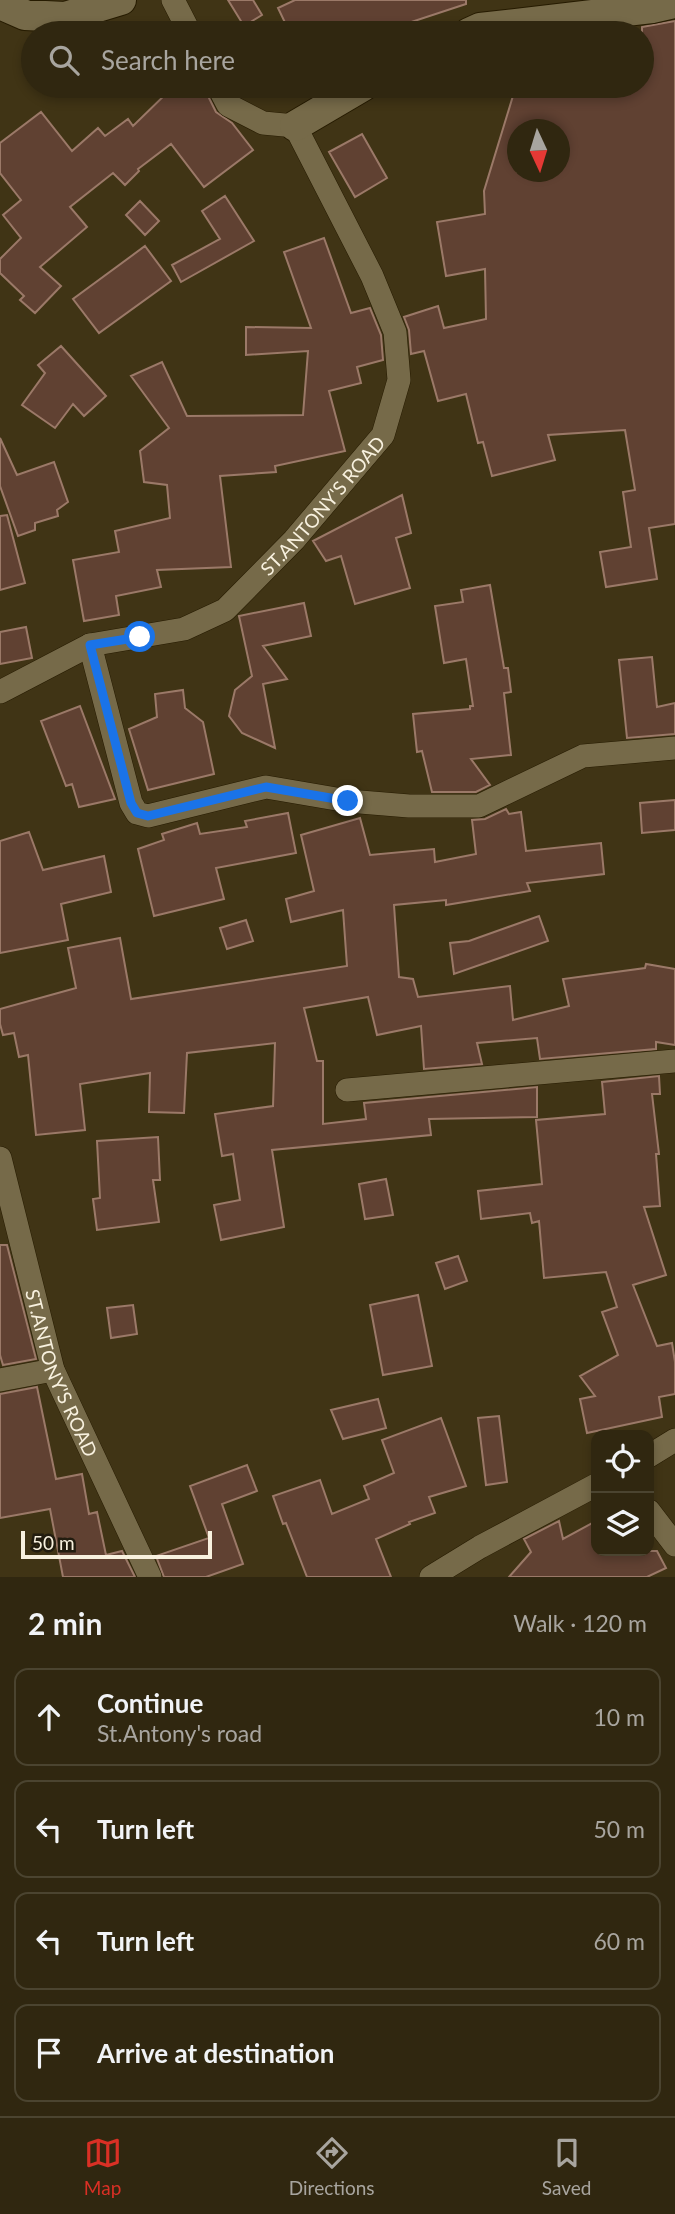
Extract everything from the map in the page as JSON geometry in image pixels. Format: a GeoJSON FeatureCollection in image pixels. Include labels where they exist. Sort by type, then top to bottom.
{"type":"FeatureCollection","features":[{"type":"Feature","properties":{"kind":"street"},"geometry":{"type":"LineString","coordinates":[[0,4],[25,15],[65,18],[121,0]]}},
{"type":"Feature","properties":{"kind":"street"},"geometry":{"type":"LineString","coordinates":[[173,0],[184,21]]}},
{"type":"Feature","properties":{"kind":"street"},"geometry":{"type":"LineString","coordinates":[[532,21],[659,4]]}},
{"type":"Feature","properties":{"kind":"street"},"geometry":{"type":"LineString","coordinates":[[224,98],[228,105],[263,123],[295,126],[342,98]]}},
{"type":"Feature","properties":{"kind":"street","name":"ST.ANTONY'S ROAD"},"geometry":{"type":"LineString","coordinates":[[0,692],[90,645],[184,629],[226,610],[294,540],[383,435],[399,380],[394,332],[372,276],[295,126]]}},
{"type":"Feature","properties":{"kind":"street"},"geometry":{"type":"LineString","coordinates":[[90,645],[131,803],[137,813],[148,816],[266,787],[348,801],[409,806],[480,806],[583,756],[675,748]]}},
{"type":"Feature","properties":{"kind":"street"},"geometry":{"type":"LineString","coordinates":[[347,1090],[675,1061]]}},
{"type":"Feature","properties":{"kind":"street","name":"ST.ANTONY'S ROAD"},"geometry":{"type":"LineString","coordinates":[[0,1158],[53,1370],[150,1577]]}},
{"type":"Feature","properties":{"kind":"street"},"geometry":{"type":"LineString","coordinates":[[0,1380],[53,1370]]}},
{"type":"Feature","properties":{"kind":"street"},"geometry":{"type":"LineString","coordinates":[[654,1453],[675,1440]]}},
{"type":"Feature","properties":{"kind":"street"},"geometry":{"type":"LineString","coordinates":[[431,1577],[480,1547],[591,1489]]}},
{"type":"Feature","properties":{"kind":"street"},"geometry":{"type":"LineString","coordinates":[[654,1518],[675,1545]]}},
{"type":"Feature","properties":{"kind":"building"},"geometry":{"type":"Polygon","coordinates":[[[228,0],[253,0],[262,15],[252,21],[241,21],[228,0]]]}},
{"type":"Feature","properties":{"kind":"building"},"geometry":{"type":"Polygon","coordinates":[[[295,0],[466,0],[466,4],[414,21],[284,21],[278,8],[295,0]]]}},
{"type":"Feature","properties":{"kind":"building"},"geometry":{"type":"Polygon","coordinates":[[[675,21],[675,524],[649,528],[657,579],[606,587],[600,552],[631,547],[623,492],[635,490],[625,430],[548,435],[555,460],[492,476],[483,442],[478,443],[466,394],[438,401],[424,351],[411,354],[409,330],[404,317],[438,306],[444,328],[486,319],[485,269],[446,276],[437,222],[485,214],[484,191],[512,98],[654,98],[654,25],[675,21]]]}},
{"type":"Feature","properties":{"kind":"building"},"geometry":{"type":"Polygon","coordinates":[[[162,98],[209,98],[216,112],[232,123],[253,150],[204,187],[171,144],[138,169],[125,185],[113,173],[70,207],[87,227],[40,267],[61,286],[35,313],[20,300],[24,296],[0,273],[0,259],[21,238],[3,215],[21,200],[0,173],[0,143],[41,112],[72,151],[98,128],[105,136],[128,119],[133,126],[162,98]]]}},
{"type":"Feature","properties":{"kind":"building"},"geometry":{"type":"Polygon","coordinates":[[[362,134],[387,178],[355,197],[329,152],[362,134]]]}},
{"type":"Feature","properties":{"kind":"building"},"geometry":{"type":"Polygon","coordinates":[[[225,196],[254,241],[181,282],[172,265],[220,239],[202,211],[225,196]]]}},
{"type":"Feature","properties":{"kind":"building"},"geometry":{"type":"Polygon","coordinates":[[[140,201],[159,221],[145,235],[126,215],[140,201]]]}},
{"type":"Feature","properties":{"kind":"building"},"geometry":{"type":"Polygon","coordinates":[[[324,238],[351,313],[370,308],[381,335],[383,360],[357,367],[361,383],[329,391],[345,451],[275,466],[276,472],[220,476],[231,567],[157,570],[161,587],[116,596],[119,615],[84,621],[73,560],[119,552],[115,531],[170,518],[167,485],[144,482],[140,451],[169,428],[131,376],[162,362],[187,416],[303,415],[308,351],[246,355],[246,327],[311,328],[284,252],[324,238]]]}},
{"type":"Feature","properties":{"kind":"building"},"geometry":{"type":"Polygon","coordinates":[[[145,246],[171,281],[99,333],[73,299],[145,246]]]}},
{"type":"Feature","properties":{"kind":"building"},"geometry":{"type":"Polygon","coordinates":[[[61,346],[106,396],[84,416],[73,404],[55,428],[22,405],[45,373],[38,365],[61,346]]]}},
{"type":"Feature","properties":{"kind":"building"},"geometry":{"type":"Polygon","coordinates":[[[0,438],[17,475],[54,462],[68,502],[57,510],[58,516],[35,523],[35,530],[18,536],[0,486],[0,438]]]}},
{"type":"Feature","properties":{"kind":"building"},"geometry":{"type":"Polygon","coordinates":[[[402,495],[411,533],[396,538],[410,588],[355,604],[341,556],[326,561],[313,541],[402,495]]]}},
{"type":"Feature","properties":{"kind":"building"},"geometry":{"type":"Polygon","coordinates":[[[7,515],[25,583],[0,590],[0,516],[7,515]]]}},
{"type":"Feature","properties":{"kind":"building"},"geometry":{"type":"Polygon","coordinates":[[[490,585],[504,668],[508,668],[511,692],[504,693],[511,755],[471,759],[490,785],[476,792],[432,792],[422,751],[417,752],[413,714],[470,709],[470,706],[473,706],[466,659],[444,663],[435,606],[463,602],[461,590],[490,585]]]}},
{"type":"Feature","properties":{"kind":"building"},"geometry":{"type":"Polygon","coordinates":[[[304,603],[311,636],[263,646],[287,679],[263,684],[275,748],[242,733],[229,716],[235,690],[252,676],[239,616],[304,603]]]}},
{"type":"Feature","properties":{"kind":"building"},"geometry":{"type":"Polygon","coordinates":[[[26,627],[32,658],[0,664],[0,632],[26,627]]]}},
{"type":"Feature","properties":{"kind":"building"},"geometry":{"type":"Polygon","coordinates":[[[652,657],[657,707],[675,703],[675,734],[627,738],[619,660],[652,657]]]}},
{"type":"Feature","properties":{"kind":"building"},"geometry":{"type":"Polygon","coordinates":[[[183,690],[185,708],[203,722],[214,774],[148,790],[129,729],[157,717],[155,694],[183,690]]]}},
{"type":"Feature","properties":{"kind":"building"},"geometry":{"type":"Polygon","coordinates":[[[80,706],[115,799],[79,807],[72,784],[66,786],[41,721],[80,706]]]}},
{"type":"Feature","properties":{"kind":"building"},"geometry":{"type":"Polygon","coordinates":[[[675,800],[675,830],[642,833],[640,803],[675,800]]]}},
{"type":"Feature","properties":{"kind":"building"},"geometry":{"type":"Polygon","coordinates":[[[506,809],[509,814],[521,812],[526,851],[601,843],[604,874],[527,883],[530,891],[446,905],[446,900],[394,905],[399,977],[413,979],[418,997],[510,986],[513,1020],[569,1006],[563,979],[645,968],[646,964],[675,969],[675,1045],[656,1042],[656,1049],[540,1059],[537,1038],[477,1043],[482,1064],[424,1069],[421,1026],[377,1035],[368,997],[304,1008],[317,1061],[323,1061],[323,1124],[366,1119],[364,1103],[537,1087],[537,1117],[429,1119],[431,1135],[272,1150],[284,1227],[221,1240],[214,1205],[240,1200],[233,1154],[222,1156],[215,1114],[273,1106],[275,1043],[187,1053],[184,1113],[149,1112],[150,1073],[80,1084],[85,1130],[36,1135],[28,1055],[19,1057],[14,1033],[3,1035],[0,1009],[76,988],[68,948],[120,938],[131,999],[347,966],[343,910],[291,922],[286,899],[314,891],[301,835],[360,818],[370,855],[434,849],[435,862],[476,854],[472,820],[485,819],[506,809]]]}},
{"type":"Feature","properties":{"kind":"building"},"geometry":{"type":"Polygon","coordinates":[[[288,813],[296,853],[216,868],[224,899],[154,916],[138,849],[164,840],[162,834],[197,823],[200,834],[247,827],[245,821],[288,813]]]}},
{"type":"Feature","properties":{"kind":"building"},"geometry":{"type":"Polygon","coordinates":[[[29,832],[43,870],[104,856],[111,892],[61,904],[68,940],[0,953],[0,841],[29,832]]]}},
{"type":"Feature","properties":{"kind":"building"},"geometry":{"type":"Polygon","coordinates":[[[539,916],[548,941],[454,974],[450,943],[469,941],[539,916]]]}},
{"type":"Feature","properties":{"kind":"building"},"geometry":{"type":"Polygon","coordinates":[[[246,920],[253,941],[227,949],[220,928],[246,920]]]}},
{"type":"Feature","properties":{"kind":"building"},"geometry":{"type":"Polygon","coordinates":[[[659,1076],[660,1094],[652,1094],[659,1154],[656,1154],[660,1206],[644,1207],[666,1275],[633,1285],[657,1346],[672,1343],[675,1394],[659,1397],[662,1417],[587,1433],[580,1399],[595,1396],[580,1376],[618,1355],[602,1312],[617,1307],[606,1272],[544,1278],[539,1221],[532,1223],[530,1213],[481,1219],[478,1191],[542,1184],[536,1120],[605,1114],[602,1082],[659,1076]]]}},
{"type":"Feature","properties":{"kind":"building"},"geometry":{"type":"Polygon","coordinates":[[[158,1137],[160,1180],[153,1180],[159,1222],[97,1230],[93,1199],[100,1198],[97,1141],[158,1137]]]}},
{"type":"Feature","properties":{"kind":"building"},"geometry":{"type":"Polygon","coordinates":[[[386,1179],[393,1215],[365,1219],[359,1184],[386,1179]]]}},
{"type":"Feature","properties":{"kind":"building"},"geometry":{"type":"Polygon","coordinates":[[[0,1245],[7,1245],[36,1359],[3,1365],[0,1355],[0,1245]]]}},
{"type":"Feature","properties":{"kind":"building"},"geometry":{"type":"Polygon","coordinates":[[[458,1256],[467,1281],[445,1289],[436,1263],[458,1256]]]}},
{"type":"Feature","properties":{"kind":"building"},"geometry":{"type":"Polygon","coordinates":[[[418,1295],[432,1366],[383,1375],[370,1305],[418,1295]]]}},
{"type":"Feature","properties":{"kind":"building"},"geometry":{"type":"Polygon","coordinates":[[[133,1305],[137,1334],[111,1338],[107,1308],[133,1305]]]}},
{"type":"Feature","properties":{"kind":"building"},"geometry":{"type":"Polygon","coordinates":[[[37,1387],[56,1479],[82,1474],[89,1514],[97,1512],[106,1555],[122,1551],[135,1577],[63,1577],[50,1509],[0,1518],[0,1394],[37,1387]]]}},
{"type":"Feature","properties":{"kind":"building"},"geometry":{"type":"Polygon","coordinates":[[[378,1399],[386,1428],[343,1439],[331,1410],[378,1399]]]}},
{"type":"Feature","properties":{"kind":"building"},"geometry":{"type":"Polygon","coordinates":[[[499,1416],[507,1482],[486,1485],[478,1418],[499,1416]]]}},
{"type":"Feature","properties":{"kind":"building"},"geometry":{"type":"Polygon","coordinates":[[[441,1418],[466,1486],[429,1497],[435,1513],[409,1522],[410,1524],[376,1539],[391,1577],[307,1577],[273,1496],[320,1480],[332,1514],[369,1499],[364,1486],[394,1473],[382,1440],[441,1418]]]}},
{"type":"Feature","properties":{"kind":"building"},"geometry":{"type":"Polygon","coordinates":[[[247,1465],[257,1491],[222,1504],[243,1564],[206,1577],[164,1577],[156,1556],[209,1538],[190,1486],[247,1465]]]}},
{"type":"Feature","properties":{"kind":"building"},"geometry":{"type":"Polygon","coordinates":[[[559,1521],[563,1539],[591,1524],[591,1556],[654,1556],[654,1551],[657,1551],[666,1568],[647,1577],[509,1577],[531,1552],[524,1539],[559,1521]]]}},
{"type":"Feature","properties":{"kind":"route"},"geometry":{"type":"LineString","coordinates":[[140,637],[90,645],[131,803],[137,813],[148,816],[266,787],[348,801]]}}]}
